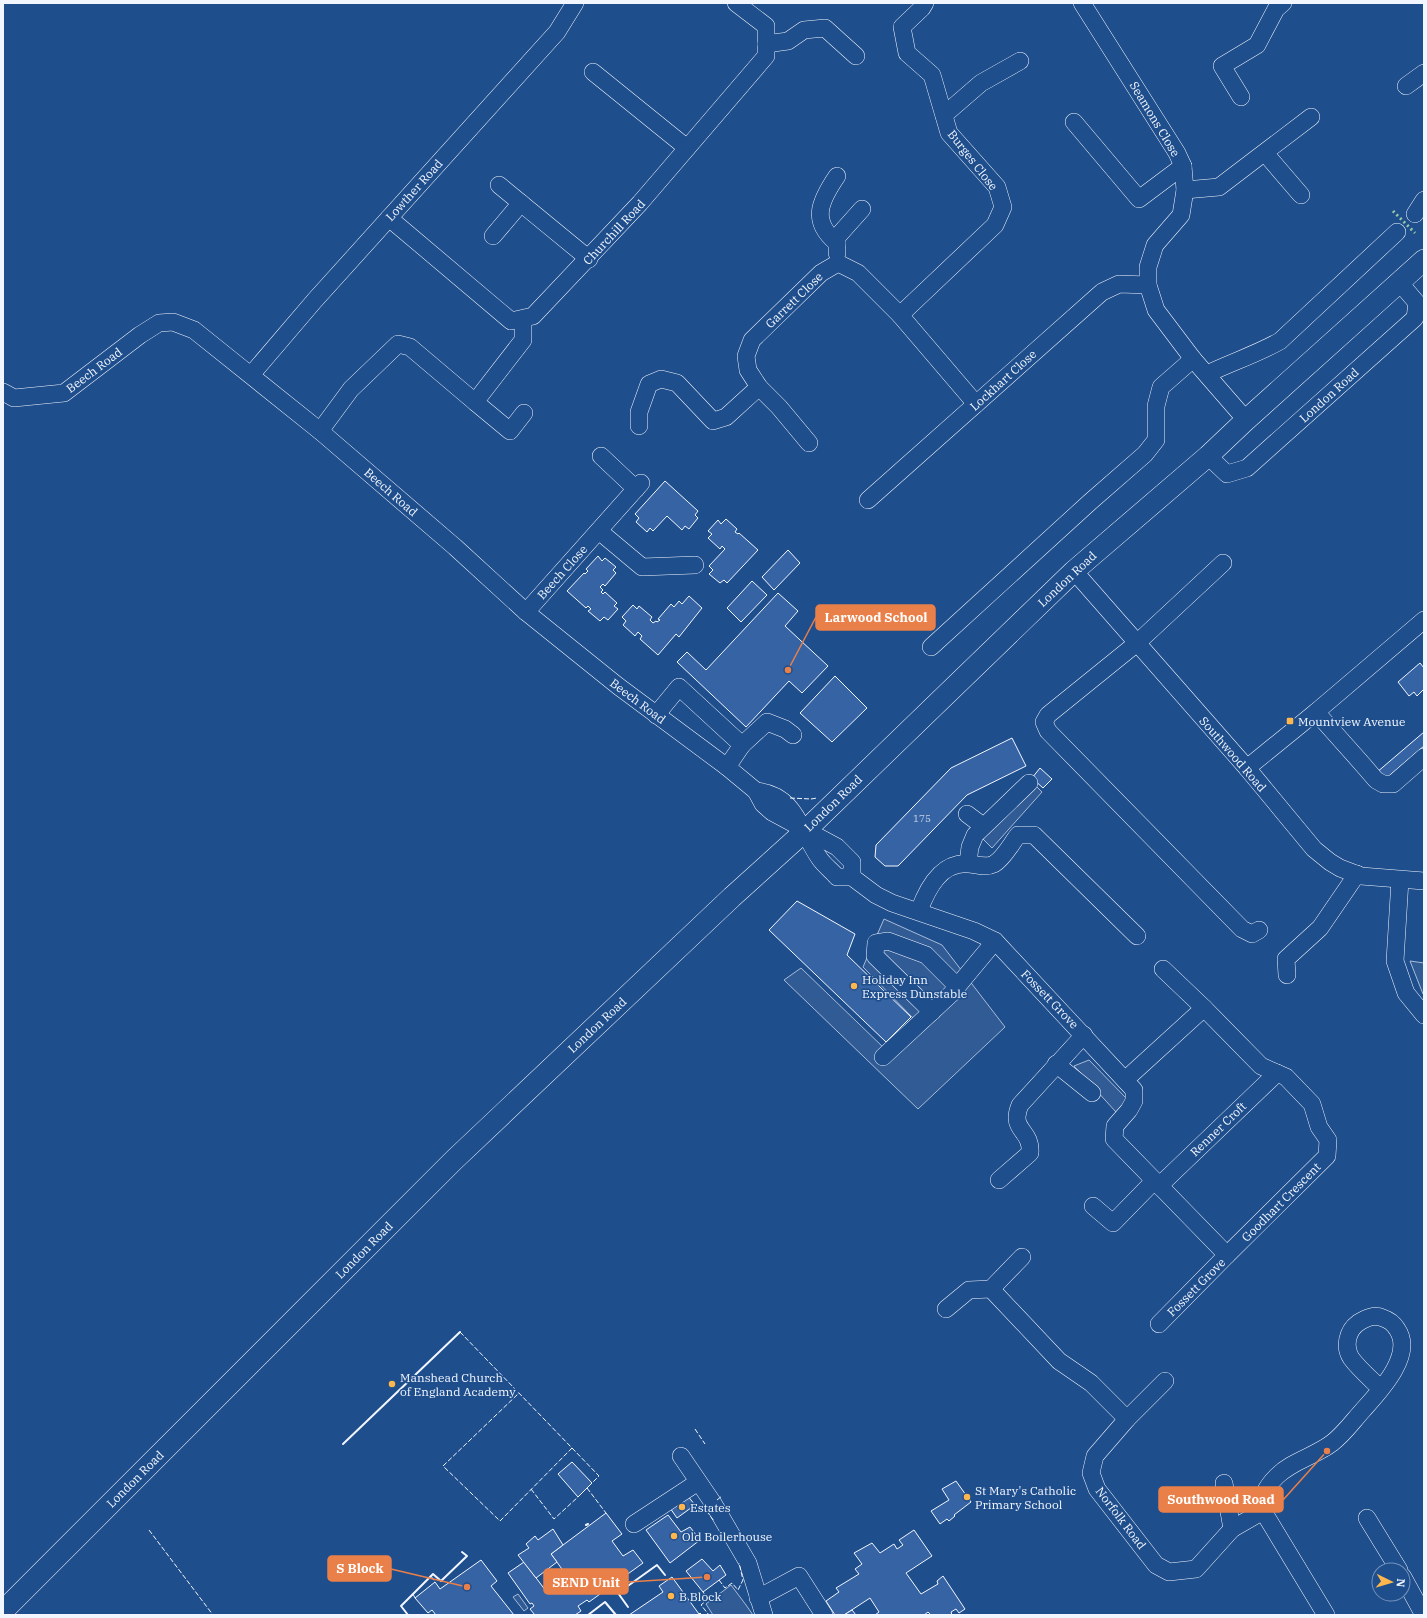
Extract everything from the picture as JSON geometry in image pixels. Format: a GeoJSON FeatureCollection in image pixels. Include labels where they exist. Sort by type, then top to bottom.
{"type":"FeatureCollection","features":[{"type":"Feature","properties":{"kind":"main road","name":"London Road"},"geometry":{"type":"LineString","coordinates":[[3,1611],[454,1160],[732,897],[805,831],[1074,572],[1208,456],[1424,260]]}},
{"type":"Feature","properties":{"kind":"street","name":"Lowther Road"},"geometry":{"type":"LineString","coordinates":[[251,375],[388,218],[557,32],[574,3]]}},
{"type":"Feature","properties":{"kind":"street","name":"Churchill Road"},"geometry":{"type":"LineString","coordinates":[[523,319],[533,316],[640,204],[766,56],[766,26],[736,3]]}},
{"type":"Feature","properties":{"kind":"street","name":"Seamons Close"},"geometry":{"type":"LineString","coordinates":[[1082,3],[1177,153],[1183,166],[1185,190],[1181,215],[1155,246],[1148,267],[1148,285],[1156,310],[1193,359],[1246,420]]}},
{"type":"Feature","properties":{"kind":"street"},"geometry":{"type":"LineString","coordinates":[[1241,97],[1222,66],[1257,45],[1276,9],[1283,3]]}},
{"type":"Feature","properties":{"kind":"street","name":"Burges Close"},"geometry":{"type":"LineString","coordinates":[[900,315],[995,225],[1003,207],[997,187],[949,133],[932,75],[907,53],[902,27],[924,6]]}},
{"type":"Feature","properties":{"kind":"street"},"geometry":{"type":"LineString","coordinates":[[766,44],[788,41],[804,30],[825,28],[856,56]]}},
{"type":"Feature","properties":{"kind":"street"},"geometry":{"type":"LineString","coordinates":[[944,115],[981,83],[1020,61]]}},
{"type":"Feature","properties":{"kind":"street"},"geometry":{"type":"LineString","coordinates":[[593,72],[687,148]]}},
{"type":"Feature","properties":{"kind":"street"},"geometry":{"type":"LineString","coordinates":[[1406,86],[1424,73]]}},
{"type":"Feature","properties":{"kind":"street"},"geometry":{"type":"LineString","coordinates":[[1185,190],[1219,187],[1311,117]]}},
{"type":"Feature","properties":{"kind":"street"},"geometry":{"type":"LineString","coordinates":[[1074,122],[1139,199],[1183,166]]}},
{"type":"Feature","properties":{"kind":"street"},"geometry":{"type":"LineString","coordinates":[[1265,152],[1301,195]]}},
{"type":"Feature","properties":{"kind":"street"},"geometry":{"type":"LineString","coordinates":[[836,176],[827,190],[820,211],[822,224],[830,237],[837,243]]}},
{"type":"Feature","properties":{"kind":"street"},"geometry":{"type":"LineString","coordinates":[[499,186],[589,259]]}},
{"type":"Feature","properties":{"kind":"street"},"geometry":{"type":"LineString","coordinates":[[493,236],[521,203]]}},
{"type":"Feature","properties":{"kind":"street"},"geometry":{"type":"LineString","coordinates":[[862,209],[837,237],[838,263],[858,273],[900,315],[976,404]]}},
{"type":"Feature","properties":{"kind":"street"},"geometry":{"type":"LineString","coordinates":[[388,218],[511,321],[523,319],[522,340],[476,402]]}},
{"type":"Feature","properties":{"kind":"street"},"geometry":{"type":"LineString","coordinates":[[1207,374],[1227,364],[1259,353],[1280,341],[1397,232]]}},
{"type":"Feature","properties":{"kind":"street","name":"Garrett Close"},"geometry":{"type":"LineString","coordinates":[[809,443],[779,407],[759,387],[748,370],[746,356],[752,340],[821,273],[838,263]]}},
{"type":"Feature","properties":{"kind":"street","name":"London Road"},"geometry":{"type":"LineString","coordinates":[[1208,456],[1227,474],[1248,468],[1415,318],[1416,303],[1400,283]]}},
{"type":"Feature","properties":{"kind":"street","name":"Lockhart Close"},"geometry":{"type":"LineString","coordinates":[[868,500],[1102,292],[1119,284],[1148,285]]}},
{"type":"Feature","properties":{"kind":"street","name":"Beech Road"},"geometry":{"type":"LineString","coordinates":[[3,392],[14,398],[64,393],[140,335],[159,323],[173,322],[194,330],[320,431],[455,547],[526,612],[618,686],[727,767],[756,791],[763,804],[772,812],[805,831]]}},
{"type":"Feature","properties":{"kind":"street"},"geometry":{"type":"LineString","coordinates":[[320,431],[351,389],[398,344],[410,348],[510,431],[524,413]]}},
{"type":"Feature","properties":{"kind":"street"},"geometry":{"type":"LineString","coordinates":[[931,647],[1145,454],[1156,440],[1156,406],[1161,387],[1193,359]]}},
{"type":"Feature","properties":{"kind":"street"},"geometry":{"type":"LineString","coordinates":[[638,426],[639,412],[649,384],[661,379],[677,383],[713,421],[726,417],[759,387]]}},
{"type":"Feature","properties":{"kind":"street","name":"Beech Close"},"geometry":{"type":"LineString","coordinates":[[526,612],[639,486],[601,456]]}},
{"type":"Feature","properties":{"kind":"street"},"geometry":{"type":"LineString","coordinates":[[599,531],[642,567],[695,564]]}},
{"type":"Feature","properties":{"kind":"street"},"geometry":{"type":"LineString","coordinates":[[1224,563],[1137,644],[1048,715],[1044,722],[1048,731],[1242,929],[1252,934],[1259,930]]}},
{"type":"Feature","properties":{"kind":"street","name":"Southwood Road"},"geometry":{"type":"LineString","coordinates":[[1074,572],[1247,768],[1314,848],[1330,862],[1340,868],[1357,874],[1400,880],[1424,881]]}},
{"type":"Feature","properties":{"kind":"street"},"geometry":{"type":"LineString","coordinates":[[1247,768],[1316,712],[1424,620]]}},
{"type":"Feature","properties":{"kind":"street"},"geometry":{"type":"LineString","coordinates":[[656,715],[679,687],[742,745]]}},
{"type":"Feature","properties":{"kind":"street"},"geometry":{"type":"LineString","coordinates":[[1316,712],[1364,766],[1383,784],[1393,784],[1424,757]]}},
{"type":"Feature","properties":{"kind":"street"},"geometry":{"type":"LineString","coordinates":[[727,767],[742,745],[767,722],[785,729],[793,735]]}},
{"type":"Feature","properties":{"kind":"street"},"geometry":{"type":"LineString","coordinates":[[968,863],[972,841],[983,826],[1028,783]]}},
{"type":"Feature","properties":{"kind":"street"},"geometry":{"type":"LineString","coordinates":[[967,814],[983,826]]}},
{"type":"Feature","properties":{"kind":"street","name":"Fossett Grove"},"geometry":{"type":"LineString","coordinates":[[805,831],[820,860],[838,877],[852,877],[876,895],[886,900],[974,931],[994,941],[1084,1035],[1134,1090],[1134,1101],[1129,1110],[1115,1126],[1114,1139],[1227,1255],[1159,1324]]}},
{"type":"Feature","properties":{"kind":"street"},"geometry":{"type":"LineString","coordinates":[[919,911],[930,885],[948,868],[955,865],[968,863],[987,866],[992,865],[998,861],[1018,835],[1034,835],[1137,936]]}},
{"type":"Feature","properties":{"kind":"street"},"geometry":{"type":"LineString","coordinates":[[1287,975],[1286,959],[1320,928],[1357,874]]}},
{"type":"Feature","properties":{"kind":"street"},"geometry":{"type":"LineString","coordinates":[[1400,880],[1395,961],[1406,993],[1424,1015]]}},
{"type":"Feature","properties":{"kind":"street"},"geometry":{"type":"LineString","coordinates":[[932,1012],[875,956],[876,943],[888,941],[926,955],[957,986]]}},
{"type":"Feature","properties":{"kind":"street"},"geometry":{"type":"LineString","coordinates":[[884,1057],[932,1012],[957,986],[994,941]]}},
{"type":"Feature","properties":{"kind":"street","name":"Goodhart Crescent"},"geometry":{"type":"LineString","coordinates":[[1163,969],[1261,1066],[1286,1077],[1312,1104],[1318,1127],[1328,1140],[1327,1156],[1227,1255]]}},
{"type":"Feature","properties":{"kind":"street"},"geometry":{"type":"LineString","coordinates":[[1125,1080],[1204,1008]]}},
{"type":"Feature","properties":{"kind":"street"},"geometry":{"type":"LineString","coordinates":[[999,1180],[1030,1153],[1031,1145],[1029,1138],[1016,1123],[1020,1105],[1084,1035]]}},
{"type":"Feature","properties":{"kind":"street"},"geometry":{"type":"LineString","coordinates":[[1056,1064],[1092,1093]]}},
{"type":"Feature","properties":{"kind":"street","name":"Renner Croft"},"geometry":{"type":"LineString","coordinates":[[1157,1183],[1277,1073]]}},
{"type":"Feature","properties":{"kind":"street"},"geometry":{"type":"LineString","coordinates":[[1093,1206],[1112,1223],[1157,1183]]}},
{"type":"Feature","properties":{"kind":"street"},"geometry":{"type":"LineString","coordinates":[[946,1310],[969,1290],[991,1289],[1022,1257]]}},
{"type":"Feature","properties":{"kind":"street"},"geometry":{"type":"LineString","coordinates":[[991,1289],[1059,1361],[1091,1383],[1127,1419]]}},
{"type":"Feature","properties":{"kind":"street","name":"Norfolk Road"},"geometry":{"type":"LineString","coordinates":[[1165,1381],[1127,1419],[1095,1456],[1091,1473],[1097,1490],[1156,1565],[1169,1572],[1196,1569],[1232,1529],[1263,1511]]}},
{"type":"Feature","properties":{"kind":"street"},"geometry":{"type":"LineString","coordinates":[[1326,1615],[1263,1511],[1262,1500],[1269,1485],[1278,1475],[1332,1443],[1347,1429],[1381,1389]]}},
{"type":"Feature","properties":{"kind":"street"},"geometry":{"type":"LineString","coordinates":[[681,1456],[713,1503],[748,1563],[757,1606],[799,1576],[824,1615]]}},
{"type":"Feature","properties":{"kind":"street"},"geometry":{"type":"LineString","coordinates":[[634,1524],[698,1482]]}},
{"type":"Feature","properties":{"kind":"street"},"geometry":{"type":"LineString","coordinates":[[1224,1483],[1232,1529]]}},
{"type":"Feature","properties":{"kind":"street"},"geometry":{"type":"LineString","coordinates":[[1367,1518],[1394,1562]]}},
{"type":"Feature","properties":{"kind":"street"},"geometry":{"type":"LineString","coordinates":[[1411,1593],[1420,1611]]}},
{"type":"Feature","properties":{"kind":"shaded area"},"geometry":{"type":"Polygon","coordinates":[[[1034,784],[1042,792],[992,848],[983,839],[1034,784]]]}},
{"type":"Feature","properties":{"kind":"shaded area"},"geometry":{"type":"Polygon","coordinates":[[[884,919],[942,945],[1005,1027],[918,1109],[784,980],[801,968],[885,1049],[915,1020],[863,967],[884,919]]]}},
{"type":"Feature","properties":{"kind":"shaded area"},"geometry":{"type":"Polygon","coordinates":[[[1410,961],[1424,963],[1424,994],[1423,994],[1410,961]]]}},
{"type":"Feature","properties":{"kind":"shaded area"},"geometry":{"type":"Polygon","coordinates":[[[1089,1060],[1126,1098],[1125,1102],[1116,1112],[1074,1066],[1089,1060]]]}},
{"type":"Feature","properties":{"kind":"shaded area"},"geometry":{"type":"Polygon","coordinates":[[[731,1585],[753,1615],[713,1615],[706,1604],[731,1585]]]}},
{"type":"Feature","properties":{"kind":"shaded area"},"geometry":{"type":"Polygon","coordinates":[[[518,1594],[528,1608],[524,1611],[513,1597],[518,1594]]]}},
{"type":"Feature","properties":{"kind":"building"},"geometry":{"type":"Polygon","coordinates":[[[665,481],[698,511],[695,515],[698,518],[689,529],[685,526],[682,530],[667,516],[653,531],[650,528],[647,532],[636,522],[639,518],[635,514],[665,481]]]}},
{"type":"Feature","properties":{"kind":"building"},"geometry":{"type":"Polygon","coordinates":[[[726,519],[737,529],[735,532],[738,534],[739,533],[758,550],[727,583],[724,580],[720,583],[709,574],[713,570],[709,566],[725,549],[722,546],[720,549],[708,538],[712,534],[708,531],[718,520],[721,524],[726,519]]]}},
{"type":"Feature","properties":{"kind":"building"},"geometry":{"type":"Polygon","coordinates":[[[788,550],[800,563],[774,590],[762,577],[788,550]]]}},
{"type":"Feature","properties":{"kind":"building"},"geometry":{"type":"Polygon","coordinates":[[[598,556],[602,561],[605,558],[616,567],[613,570],[616,573],[605,586],[603,584],[600,587],[603,590],[601,592],[603,594],[605,592],[617,603],[614,606],[618,609],[608,620],[604,617],[600,621],[588,611],[591,609],[588,606],[586,608],[567,591],[584,573],[585,574],[588,571],[586,569],[598,556]]]}},
{"type":"Feature","properties":{"kind":"building"},"geometry":{"type":"Polygon","coordinates":[[[752,581],[767,595],[741,622],[727,608],[752,581]]]}},
{"type":"Feature","properties":{"kind":"building"},"geometry":{"type":"Polygon","coordinates":[[[778,593],[798,611],[785,626],[828,666],[802,693],[789,681],[746,727],[677,662],[687,652],[706,670],[778,593]]]}},
{"type":"Feature","properties":{"kind":"building"},"geometry":{"type":"Polygon","coordinates":[[[689,596],[702,608],[679,637],[676,634],[658,655],[640,639],[642,636],[638,632],[635,636],[623,625],[626,621],[622,617],[633,605],[637,609],[639,606],[652,617],[650,620],[653,623],[660,620],[658,619],[671,604],[674,607],[679,601],[682,604],[689,596]]]}},
{"type":"Feature","properties":{"kind":"building"},"geometry":{"type":"Polygon","coordinates":[[[1420,663],[1424,668],[1424,689],[1417,696],[1414,692],[1409,696],[1398,682],[1420,663]]]}},
{"type":"Feature","properties":{"kind":"building"},"geometry":{"type":"Polygon","coordinates":[[[835,676],[867,708],[832,742],[800,713],[835,676]]]}},
{"type":"Feature","properties":{"kind":"building"},"geometry":{"type":"Polygon","coordinates":[[[1424,732],[1424,746],[1383,781],[1376,773],[1424,732]]]}},
{"type":"Feature","properties":{"kind":"building"},"geometry":{"type":"Polygon","coordinates":[[[1012,738],[1026,766],[967,795],[898,866],[885,866],[875,857],[876,845],[951,768],[1012,738]]]}},
{"type":"Feature","properties":{"kind":"building"},"geometry":{"type":"Polygon","coordinates":[[[1040,768],[1052,779],[1043,788],[1032,778],[1040,768]]]}},
{"type":"Feature","properties":{"kind":"building","name":"Holiday Inn Express Dunstable"},"geometry":{"type":"Polygon","coordinates":[[[797,901],[855,934],[847,955],[911,1017],[886,1042],[769,930],[797,901]]]}},
{"type":"Feature","properties":{"kind":"building"},"geometry":{"type":"Polygon","coordinates":[[[572,1462],[592,1483],[578,1497],[558,1474],[572,1462]]]}},
{"type":"Feature","properties":{"kind":"building"},"geometry":{"type":"Polygon","coordinates":[[[956,1481],[971,1502],[954,1515],[955,1516],[949,1521],[947,1519],[940,1524],[931,1511],[949,1500],[942,1489],[956,1481]]]}},
{"type":"Feature","properties":{"kind":"building","name":"Estates"},"geometry":{"type":"Polygon","coordinates":[[[687,1495],[695,1505],[677,1518],[670,1508],[687,1495]]]}},
{"type":"Feature","properties":{"kind":"building"},"geometry":{"type":"Polygon","coordinates":[[[606,1513],[622,1534],[612,1541],[623,1556],[633,1550],[643,1563],[589,1602],[587,1600],[578,1606],[581,1611],[575,1615],[535,1615],[530,1609],[534,1606],[532,1603],[530,1604],[508,1573],[524,1562],[546,1591],[567,1576],[551,1554],[606,1513]]]}},
{"type":"Feature","properties":{"kind":"building","name":"Old Boilerhouse"},"geometry":{"type":"Polygon","coordinates":[[[668,1515],[681,1532],[690,1527],[700,1540],[670,1563],[646,1530],[668,1515]]]}},
{"type":"Feature","properties":{"kind":"building"},"geometry":{"type":"Polygon","coordinates":[[[553,1529],[563,1545],[551,1554],[557,1562],[536,1578],[518,1555],[529,1548],[526,1544],[535,1536],[538,1540],[553,1529]]]}},
{"type":"Feature","properties":{"kind":"building"},"geometry":{"type":"Polygon","coordinates":[[[914,1530],[932,1556],[906,1573],[921,1594],[938,1584],[937,1581],[943,1576],[965,1609],[959,1613],[956,1609],[951,1612],[952,1615],[931,1615],[928,1612],[924,1615],[875,1615],[879,1612],[870,1598],[844,1615],[835,1615],[826,1601],[839,1592],[836,1588],[859,1574],[855,1569],[862,1564],[854,1553],[872,1543],[880,1553],[894,1544],[897,1549],[903,1545],[899,1540],[914,1530]]]}},
{"type":"Feature","properties":{"kind":"building"},"geometry":{"type":"Polygon","coordinates":[[[702,1559],[713,1571],[720,1565],[726,1575],[703,1592],[686,1571],[702,1559]]]}},
{"type":"Feature","properties":{"kind":"building"},"geometry":{"type":"Polygon","coordinates":[[[481,1560],[497,1581],[491,1586],[514,1615],[436,1615],[432,1610],[428,1613],[415,1598],[435,1582],[440,1589],[481,1560]]]}},
{"type":"Feature","properties":{"kind":"building","name":"B Block"},"geometry":{"type":"Polygon","coordinates":[[[672,1577],[699,1614],[700,1613],[702,1615],[629,1615],[663,1592],[659,1586],[672,1577]]]}},
{"type":"Feature","properties":{"kind":"building"},"geometry":{"type":"Polygon","coordinates":[[[852,1610],[856,1615],[844,1615],[852,1610]]]}},
{"type":"Feature","properties":{"kind":"hedge"},"geometry":{"type":"LineString","coordinates":[[1393,211],[1415,233]]}},
{"type":"Feature","properties":{"kind":"fence"},"geometry":{"type":"LineString","coordinates":[[790,798],[817,798]]}},
{"type":"Feature","properties":{"kind":"fence"},"geometry":{"type":"LineString","coordinates":[[460,1332],[572,1448],[500,1521],[443,1466],[519,1393]]}},
{"type":"Feature","properties":{"kind":"fence"},"geometry":{"type":"LineString","coordinates":[[695,1429],[705,1444]]}},
{"type":"Feature","properties":{"kind":"fence"},"geometry":{"type":"LineString","coordinates":[[572,1448],[599,1476],[592,1483]]}},
{"type":"Feature","properties":{"kind":"fence"},"geometry":{"type":"LineString","coordinates":[[587,1488],[606,1513]]}},
{"type":"Feature","properties":{"kind":"fence"},"geometry":{"type":"LineString","coordinates":[[531,1489],[554,1519],[578,1497]]}},
{"type":"Feature","properties":{"kind":"fence"},"geometry":{"type":"LineString","coordinates":[[717,1500],[722,1496]]}},
{"type":"Feature","properties":{"kind":"fence"},"geometry":{"type":"LineString","coordinates":[[709,1506],[705,1509],[714,1521]]}},
{"type":"Feature","properties":{"kind":"fence"},"geometry":{"type":"LineString","coordinates":[[149,1530],[213,1615]]}},
{"type":"Feature","properties":{"kind":"fence"},"geometry":{"type":"LineString","coordinates":[[719,1580],[725,1588],[732,1583],[738,1590],[743,1580],[739,1563]]}},
{"type":"Feature","properties":{"kind":"fence"},"geometry":{"type":"LineString","coordinates":[[431,1576],[435,1582]]}},
{"type":"Feature","properties":{"kind":"fence"},"geometry":{"type":"LineString","coordinates":[[703,1592],[708,1599],[701,1605],[709,1615]]}},
{"type":"Feature","properties":{"kind":"fence"},"geometry":{"type":"LineString","coordinates":[[413,1594],[415,1598]]}},
{"type":"Feature","properties":{"kind":"wall"},"geometry":{"type":"LineString","coordinates":[[343,1444],[460,1332]]}},
{"type":"Feature","properties":{"kind":"wall"},"geometry":{"type":"LineString","coordinates":[[408,1615],[401,1606],[433,1574],[441,1581],[467,1556],[462,1552]]}},
{"type":"Feature","properties":{"kind":"wall"},"geometry":{"type":"LineString","coordinates":[[628,1607],[618,1593],[657,1565],[665,1575]]}},
{"type":"Feature","properties":{"kind":"wall"},"geometry":{"type":"LineString","coordinates":[[588,1615],[605,1602],[616,1615]]}},
{"type":"Feature","properties":{"kind":"place","name":"Larwood School"},"geometry":{"type":"Point","coordinates":[788,670]}},
{"type":"Feature","properties":{"kind":"place","name":"Mountview Avenue"},"geometry":{"type":"Point","coordinates":[1290,721]}},
{"type":"Feature","properties":{"kind":"place","name":"Holiday Inn Express Dunstable"},"geometry":{"type":"Point","coordinates":[854,986]}},
{"type":"Feature","properties":{"kind":"place","name":"Manshead Church of England Academy"},"geometry":{"type":"Point","coordinates":[392,1384]}},
{"type":"Feature","properties":{"kind":"place","name":"Southwood Road"},"geometry":{"type":"Point","coordinates":[1327,1451]}},
{"type":"Feature","properties":{"kind":"place","name":"St Mary's Catholic Primary School"},"geometry":{"type":"Point","coordinates":[967,1497]}},
{"type":"Feature","properties":{"kind":"place","name":"Estates"},"geometry":{"type":"Point","coordinates":[682,1507]}},
{"type":"Feature","properties":{"kind":"place","name":"Old Boilerhouse"},"geometry":{"type":"Point","coordinates":[674,1536]}},
{"type":"Feature","properties":{"kind":"place","name":"SEND Unit"},"geometry":{"type":"Point","coordinates":[707,1577]}},
{"type":"Feature","properties":{"kind":"place","name":"S Block"},"geometry":{"type":"Point","coordinates":[467,1587]}},
{"type":"Feature","properties":{"kind":"place","name":"B Block"},"geometry":{"type":"Point","coordinates":[671,1596]}}]}
